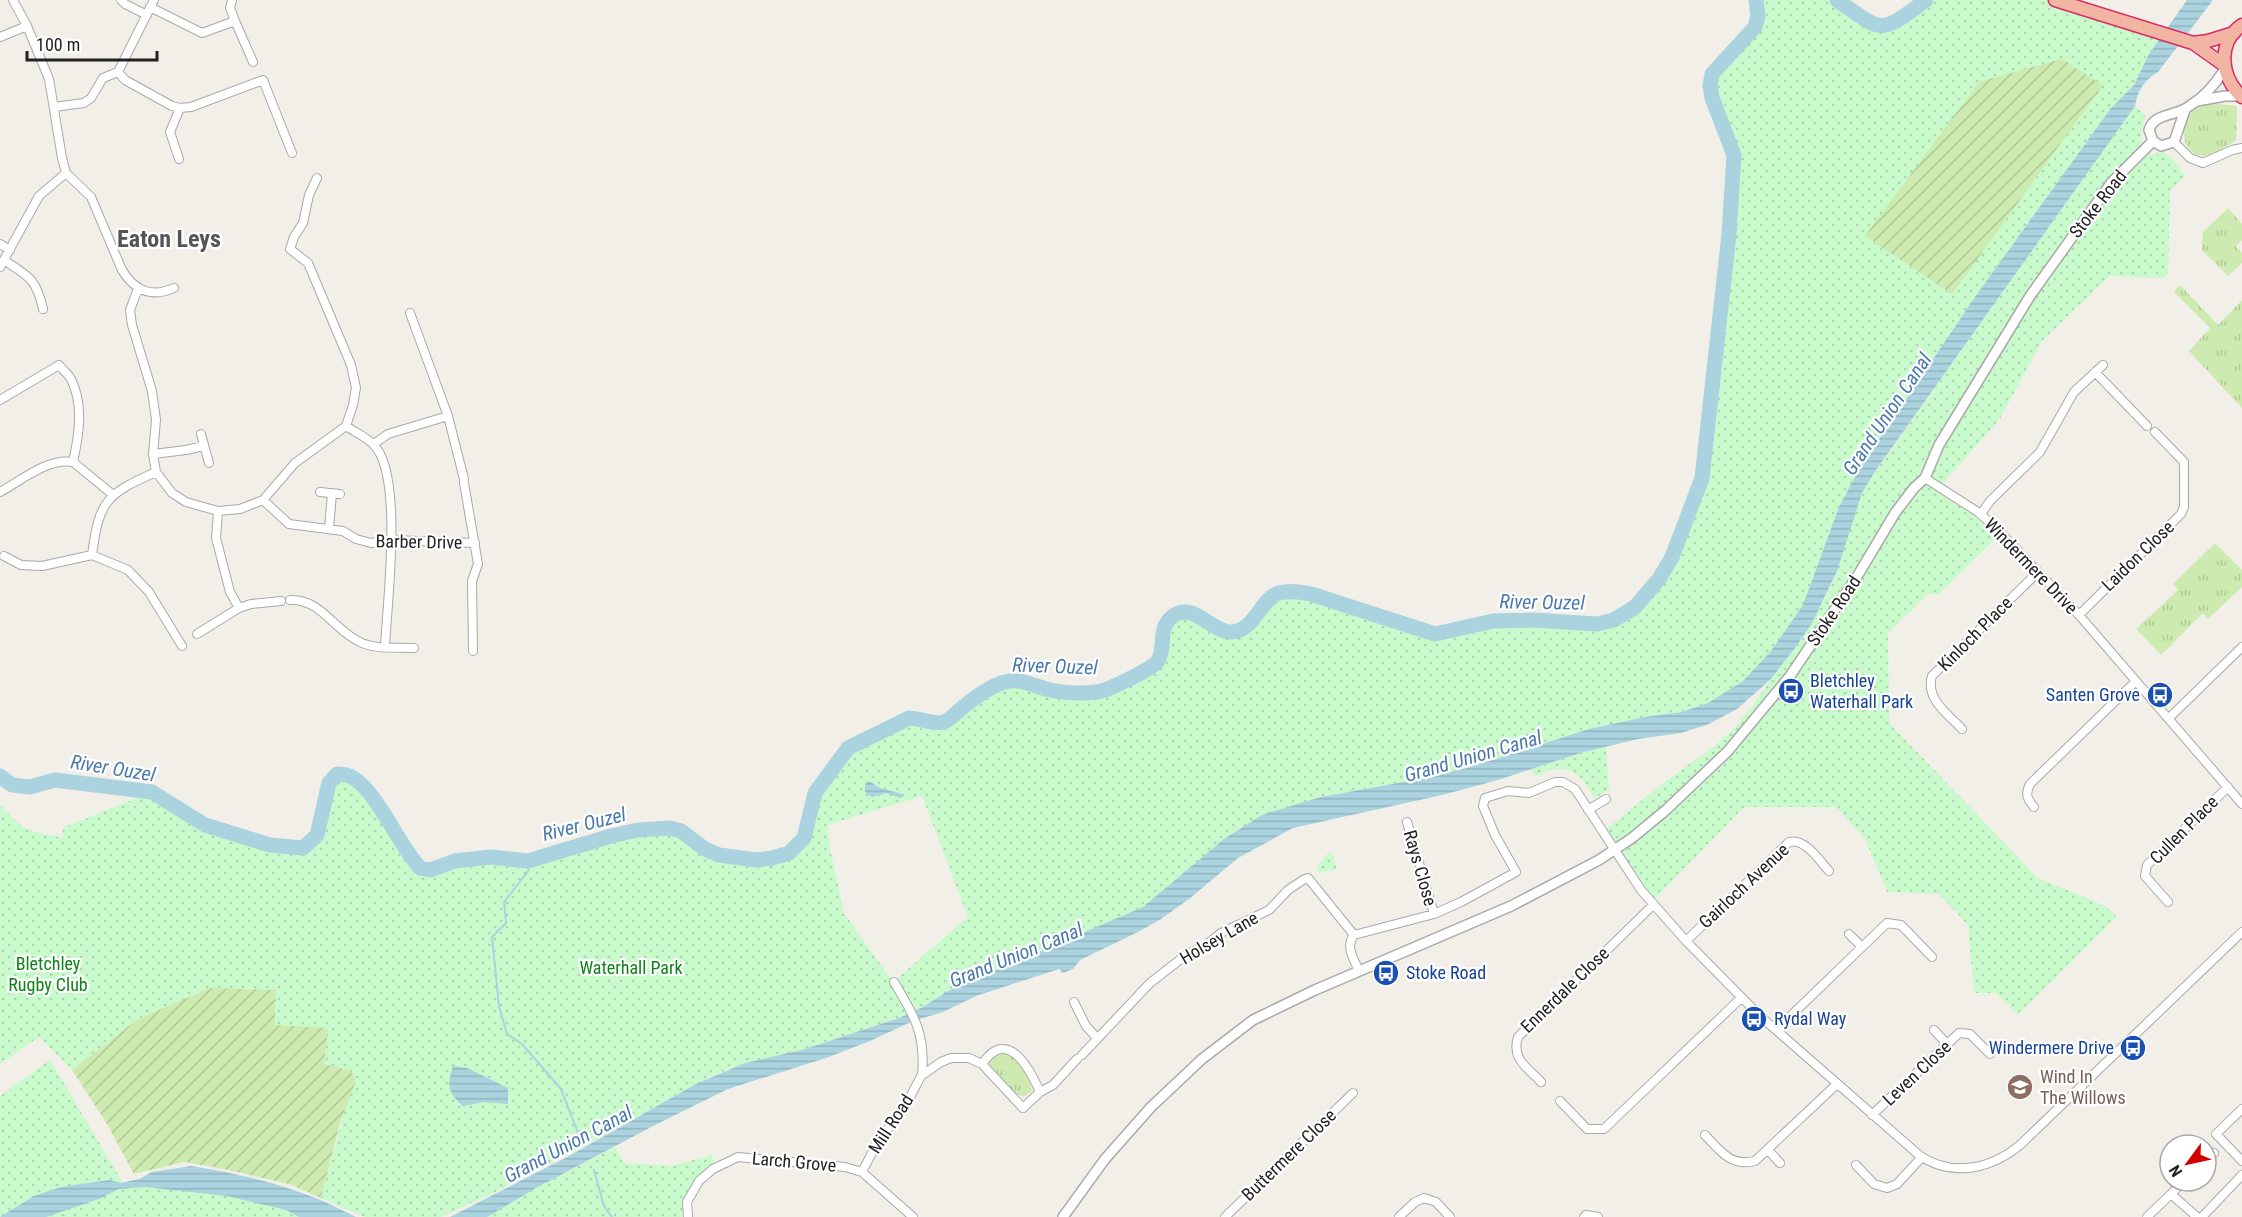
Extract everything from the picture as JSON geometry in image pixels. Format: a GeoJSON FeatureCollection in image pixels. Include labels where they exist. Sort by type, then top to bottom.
{"type":"FeatureCollection","features":[{"type":"Feature","properties":{"kind":"highway"},"geometry":{"type":"LineString","coordinates":[[2055,0],[2193,43],[2224,67]]}},
{"type":"Feature","properties":{"kind":"highway"},"geometry":{"type":"LineString","coordinates":[[2193,43],[2208,41],[2238,29]]}},
{"type":"Feature","properties":{"kind":"highway"},"geometry":{"type":"LineString","coordinates":[[2238,29],[2226,47],[2224,67],[2229,81],[2242,97]]}},
{"type":"Feature","properties":{"kind":"street"},"geometry":{"type":"LineString","coordinates":[[13,0],[21,12]]}},
{"type":"Feature","properties":{"kind":"street"},"geometry":{"type":"LineString","coordinates":[[18,0],[49,79],[66,172],[91,197],[128,281],[138,289],[151,294],[174,288]]}},
{"type":"Feature","properties":{"kind":"street"},"geometry":{"type":"LineString","coordinates":[[121,0],[125,4],[150,7],[202,33],[235,21]]}},
{"type":"Feature","properties":{"kind":"street"},"geometry":{"type":"LineString","coordinates":[[232,0],[230,8],[252,63]]}},
{"type":"Feature","properties":{"kind":"street"},"geometry":{"type":"LineString","coordinates":[[54,107],[84,103],[91,98],[103,78],[118,72],[150,7]]}},
{"type":"Feature","properties":{"kind":"street"},"geometry":{"type":"LineString","coordinates":[[0,37],[27,26]]}},
{"type":"Feature","properties":{"kind":"street"},"geometry":{"type":"LineString","coordinates":[[2174,142],[2161,146],[2153,141],[2150,134],[2151,126],[2156,119],[2185,110],[2198,101],[2216,82],[2224,67]]}},
{"type":"Feature","properties":{"kind":"street"},"geometry":{"type":"LineString","coordinates":[[118,72],[125,80],[172,106],[180,108],[190,107],[263,80],[292,153]]}},
{"type":"Feature","properties":{"kind":"street"},"geometry":{"type":"LineString","coordinates":[[2198,101],[2225,96],[2242,97]]}},
{"type":"Feature","properties":{"kind":"street"},"geometry":{"type":"LineString","coordinates":[[179,159],[170,132],[180,108]]}},
{"type":"Feature","properties":{"kind":"street"},"geometry":{"type":"LineString","coordinates":[[2174,142],[2185,110]]}},
{"type":"Feature","properties":{"kind":"street"},"geometry":{"type":"LineString","coordinates":[[2164,117],[2172,120],[2178,130]]}},
{"type":"Feature","properties":{"kind":"street","name":"Stoke Road"},"geometry":{"type":"LineString","coordinates":[[1063,1217],[1088,1180],[1126,1134],[1162,1096],[1210,1052],[1266,1012],[1521,901],[1614,851],[1666,810],[1728,752],[1790,676],[1847,593],[1895,513],[1914,488],[1926,478],[1939,445],[2030,296],[2111,183],[2153,141]]}},
{"type":"Feature","properties":{"kind":"street"},"geometry":{"type":"LineString","coordinates":[[2174,142],[2190,158],[2203,163],[2242,148]]}},
{"type":"Feature","properties":{"kind":"street"},"geometry":{"type":"LineString","coordinates":[[43,309],[39,290],[28,274],[2,264],[39,196],[66,172]]}},
{"type":"Feature","properties":{"kind":"street"},"geometry":{"type":"LineString","coordinates":[[138,289],[130,310],[152,391],[156,420],[153,454],[156,472],[172,493],[186,502],[218,511],[240,509],[263,500],[295,463],[346,426],[356,388],[351,365],[315,277],[308,263],[290,249],[303,223],[309,195],[317,178]]}},
{"type":"Feature","properties":{"kind":"street"},"geometry":{"type":"LineString","coordinates":[[0,244],[10,249]]}},
{"type":"Feature","properties":{"kind":"street","name":"Barber Drive"},"geometry":{"type":"LineString","coordinates":[[410,313],[448,416],[476,543],[478,564],[472,581],[473,651]]}},
{"type":"Feature","properties":{"kind":"street"},"geometry":{"type":"LineString","coordinates":[[1981,514],[1990,501],[2042,450],[2074,392],[2103,364]]}},
{"type":"Feature","properties":{"kind":"street"},"geometry":{"type":"LineString","coordinates":[[0,400],[58,365],[71,378],[79,410],[80,433],[73,462]]}},
{"type":"Feature","properties":{"kind":"street"},"geometry":{"type":"LineString","coordinates":[[2095,372],[2147,426]]}},
{"type":"Feature","properties":{"kind":"street"},"geometry":{"type":"LineString","coordinates":[[374,444],[388,434],[448,416]]}},
{"type":"Feature","properties":{"kind":"street"},"geometry":{"type":"LineString","coordinates":[[346,426],[374,444],[383,460],[391,493],[385,647]]}},
{"type":"Feature","properties":{"kind":"street","name":"Laidon Close"},"geometry":{"type":"LineString","coordinates":[[2079,615],[2181,514],[2184,507],[2184,462],[2155,432]]}},
{"type":"Feature","properties":{"kind":"street"},"geometry":{"type":"LineString","coordinates":[[201,434],[208,463]]}},
{"type":"Feature","properties":{"kind":"street"},"geometry":{"type":"LineString","coordinates":[[153,454],[204,446]]}},
{"type":"Feature","properties":{"kind":"street"},"geometry":{"type":"LineString","coordinates":[[0,492],[55,462],[73,462],[112,494]]}},
{"type":"Feature","properties":{"kind":"street"},"geometry":{"type":"LineString","coordinates":[[92,555],[96,524],[112,494],[156,472]]}},
{"type":"Feature","properties":{"kind":"street","name":"Windermere Drive"},"geometry":{"type":"LineString","coordinates":[[1926,478],[1981,514],[2038,572],[2079,615],[2242,804]]}},
{"type":"Feature","properties":{"kind":"street"},"geometry":{"type":"LineString","coordinates":[[320,492],[336,494],[329,529]]}},
{"type":"Feature","properties":{"kind":"street","name":"Barber Drive"},"geometry":{"type":"LineString","coordinates":[[263,500],[289,524],[343,531],[356,539],[371,543],[390,540],[476,543]]}},
{"type":"Feature","properties":{"kind":"street"},"geometry":{"type":"LineString","coordinates":[[218,511],[216,538],[230,592],[239,608]]}},
{"type":"Feature","properties":{"kind":"street"},"geometry":{"type":"LineString","coordinates":[[4,556],[21,565],[42,566],[92,555],[128,570],[149,592],[182,645]]}},
{"type":"Feature","properties":{"kind":"street","name":"Kinloch Place"},"geometry":{"type":"LineString","coordinates":[[1962,729],[1935,699],[1931,690],[1932,676],[2038,572]]}},
{"type":"Feature","properties":{"kind":"street"},"geometry":{"type":"LineString","coordinates":[[197,634],[239,608],[251,604],[301,600],[313,604],[358,641],[372,646],[414,648]]}},
{"type":"Feature","properties":{"kind":"street"},"geometry":{"type":"LineString","coordinates":[[2169,718],[2242,647]]}},
{"type":"Feature","properties":{"kind":"street"},"geometry":{"type":"LineString","coordinates":[[2034,807],[2026,791],[2030,783],[2136,681]]}},
{"type":"Feature","properties":{"kind":"street"},"geometry":{"type":"LineString","coordinates":[[1359,971],[1350,948],[1354,935],[1434,914],[1516,872],[1495,835],[1483,806],[1485,798],[1508,791],[1529,793],[1548,783],[1563,782],[1578,792],[1614,851],[1653,906],[1741,998],[1836,1084],[1922,1157],[1939,1165],[1961,1169],[1980,1167],[2007,1156],[2242,932]]}},
{"type":"Feature","properties":{"kind":"street","name":"Cullen Place"},"geometry":{"type":"LineString","coordinates":[[2168,902],[2145,876],[2147,865],[2228,787]]}},
{"type":"Feature","properties":{"kind":"street"},"geometry":{"type":"LineString","coordinates":[[1588,810],[1606,799]]}},
{"type":"Feature","properties":{"kind":"street","name":"Rays Close"},"geometry":{"type":"LineString","coordinates":[[1407,822],[1434,914]]}},
{"type":"Feature","properties":{"kind":"street","name":"Gairloch Avenue"},"geometry":{"type":"LineString","coordinates":[[1686,941],[1789,842],[1794,840],[1802,843],[1829,871]]}},
{"type":"Feature","properties":{"kind":"street","name":"Holsey Lane"},"geometry":{"type":"LineString","coordinates":[[1040,1092],[1053,1085],[1150,983],[1186,955],[1205,946],[1221,933],[1269,910],[1288,890],[1303,880],[1308,879],[1354,935]]}},
{"type":"Feature","properties":{"kind":"street","name":"Ennerdale Close"},"geometry":{"type":"LineString","coordinates":[[1541,1082],[1517,1057],[1515,1047],[1518,1036],[1653,906]]}},
{"type":"Feature","properties":{"kind":"street"},"geometry":{"type":"LineString","coordinates":[[1776,1030],[1887,923],[1901,925],[1932,957]]}},
{"type":"Feature","properties":{"kind":"street"},"geometry":{"type":"LineString","coordinates":[[1849,934],[1862,947]]}},
{"type":"Feature","properties":{"kind":"street"},"geometry":{"type":"LineString","coordinates":[[894,982],[909,1006],[917,1025],[924,1053],[922,1075]]}},
{"type":"Feature","properties":{"kind":"street"},"geometry":{"type":"LineString","coordinates":[[1560,1101],[1587,1129],[1604,1129],[1741,998]]}},
{"type":"Feature","properties":{"kind":"street"},"geometry":{"type":"LineString","coordinates":[[1074,1002],[1086,1026],[1098,1038]]}},
{"type":"Feature","properties":{"kind":"street"},"geometry":{"type":"LineString","coordinates":[[1934,1030],[1947,1044]]}},
{"type":"Feature","properties":{"kind":"street","name":"Leven Close"},"geometry":{"type":"LineString","coordinates":[[1872,1115],[1959,1033],[1970,1034],[1990,1054]]}},
{"type":"Feature","properties":{"kind":"street"},"geometry":{"type":"LineString","coordinates":[[1005,1048],[1012,1051],[1034,1077],[1040,1092],[1023,1108],[982,1064],[996,1049],[1005,1048]]}},
{"type":"Feature","properties":{"kind":"street","name":"Mill Road"},"geometry":{"type":"LineString","coordinates":[[913,1217],[862,1172],[876,1144],[907,1103],[922,1075],[951,1058],[969,1058],[982,1064]]}},
{"type":"Feature","properties":{"kind":"street"},"geometry":{"type":"LineString","coordinates":[[1705,1135],[1725,1157],[1734,1162],[1755,1161],[1836,1084]]}},
{"type":"Feature","properties":{"kind":"street","name":"Buttermere Close"},"geometry":{"type":"LineString","coordinates":[[1225,1217],[1353,1093]]}},
{"type":"Feature","properties":{"kind":"street"},"geometry":{"type":"LineString","coordinates":[[2242,1109],[2216,1134],[2242,1161]]}},
{"type":"Feature","properties":{"kind":"street"},"geometry":{"type":"LineString","coordinates":[[1768,1150],[1780,1163]]}},
{"type":"Feature","properties":{"kind":"street","name":"Larch Grove"},"geometry":{"type":"LineString","coordinates":[[688,1217],[687,1202],[699,1181],[713,1169],[738,1157],[845,1167],[862,1172]]}},
{"type":"Feature","properties":{"kind":"street"},"geometry":{"type":"LineString","coordinates":[[1856,1165],[1874,1184],[1887,1188],[1897,1184],[1922,1157]]}},
{"type":"Feature","properties":{"kind":"street"},"geometry":{"type":"LineString","coordinates":[[2202,1217],[2242,1175]]}},
{"type":"Feature","properties":{"kind":"street"},"geometry":{"type":"LineString","coordinates":[[2147,1217],[2170,1194],[2197,1217]]}},
{"type":"Feature","properties":{"kind":"street"},"geometry":{"type":"LineString","coordinates":[[1399,1217],[1414,1202],[1424,1198],[1436,1202],[1450,1217]]}},
{"type":"Feature","properties":{"kind":"street"},"geometry":{"type":"LineString","coordinates":[[1584,1217],[1586,1215],[1598,1217]]}},
{"type":"Feature","properties":{"kind":"green space","name":"Waterhall Park"},"geometry":{"type":"Polygon","coordinates":[[[1756,0],[1837,0],[1870,23],[1880,27],[1909,17],[1936,0],[2055,0],[2163,34],[2149,54],[2134,85],[2111,108],[1975,297],[1859,469],[1839,507],[1803,605],[1771,651],[1743,681],[1708,703],[1681,712],[1589,729],[1467,768],[1321,797],[1239,829],[1143,907],[948,991],[921,1008],[899,1018],[802,1050],[745,1063],[722,1072],[696,1084],[598,1139],[441,1217],[365,1217],[321,1198],[354,1077],[324,1064],[275,1026],[276,990],[210,988],[138,1019],[72,1070],[39,1037],[0,1064],[0,805],[22,827],[64,838],[62,828],[152,792],[205,825],[270,845],[303,848],[317,835],[329,783],[337,774],[342,774],[355,779],[373,797],[420,868],[430,870],[455,861],[491,857],[528,861],[611,836],[638,830],[670,828],[681,831],[705,849],[719,855],[757,860],[789,853],[804,838],[815,793],[848,748],[909,718],[935,723],[949,720],[984,692],[1010,681],[1075,693],[1098,692],[1109,688],[1157,662],[1160,657],[1165,627],[1173,616],[1180,612],[1195,614],[1224,631],[1239,631],[1252,621],[1273,596],[1292,591],[1311,594],[1435,634],[1493,621],[1533,620],[1597,624],[1614,620],[1635,607],[1659,579],[1672,557],[1702,478],[1729,234],[1734,155],[1712,98],[1710,86],[1712,74],[1755,27],[1758,16],[1756,0]],[[922,796],[828,825],[830,848],[844,913],[893,982],[968,917],[922,796]]]}},
{"type":"Feature","properties":{"kind":"green space"},"geometry":{"type":"Polygon","coordinates":[[[2061,59],[2103,85],[1952,294],[1865,236],[1979,82],[2061,59]]]}},
{"type":"Feature","properties":{"kind":"green space"},"geometry":{"type":"Polygon","coordinates":[[[2217,104],[2237,106],[2236,140],[2211,154],[2193,153],[2185,139],[2186,122],[2198,108],[2217,104]]]}},
{"type":"Feature","properties":{"kind":"green space"},"geometry":{"type":"Polygon","coordinates":[[[2135,106],[2145,115],[2140,138],[2151,155],[2163,152],[2175,162],[2185,176],[2170,191],[2168,274],[2164,278],[2110,276],[2042,341],[1999,420],[1936,491],[1970,513],[1997,537],[1939,594],[1928,594],[1888,633],[1889,723],[2038,878],[2105,906],[2117,917],[2018,1015],[1996,993],[1974,993],[1968,925],[1939,894],[1887,892],[1865,839],[1836,807],[1744,807],[1654,900],[1605,830],[1666,781],[1715,746],[1739,723],[1795,648],[1826,596],[1837,571],[1862,493],[2135,106]]]}},
{"type":"Feature","properties":{"kind":"green space"},"geometry":{"type":"Polygon","coordinates":[[[2228,208],[2242,224],[2242,240],[2236,246],[2242,253],[2242,263],[2228,276],[2202,250],[2203,232],[2228,208]]]}},
{"type":"Feature","properties":{"kind":"green space"},"geometry":{"type":"Polygon","coordinates":[[[2180,285],[2218,325],[2242,300],[2242,408],[2189,351],[2210,328],[2174,292],[2180,285]]]}},
{"type":"Feature","properties":{"kind":"green space"},"geometry":{"type":"Polygon","coordinates":[[[2215,543],[2242,570],[2242,587],[2208,619],[2203,613],[2161,655],[2136,629],[2178,590],[2173,584],[2215,543]]]}},
{"type":"Feature","properties":{"kind":"green space"},"geometry":{"type":"Polygon","coordinates":[[[1606,747],[1609,790],[1594,799],[1584,781],[1570,771],[1554,769],[1535,777],[1531,769],[1580,753],[1606,747]]]}},
{"type":"Feature","properties":{"kind":"green space"},"geometry":{"type":"Polygon","coordinates":[[[1332,852],[1337,869],[1319,873],[1317,868],[1327,854],[1332,852]]]}},
{"type":"Feature","properties":{"kind":"green space"},"geometry":{"type":"Polygon","coordinates":[[[210,988],[276,990],[275,1025],[328,1028],[324,1064],[351,1071],[356,1081],[340,1123],[321,1198],[289,1184],[184,1162],[134,1174],[107,1124],[72,1070],[138,1019],[210,988]]]}},
{"type":"Feature","properties":{"kind":"green space"},"geometry":{"type":"Polygon","coordinates":[[[998,1052],[1010,1053],[1029,1079],[1032,1091],[1025,1096],[1017,1095],[988,1063],[990,1057],[998,1052]]]}},
{"type":"Feature","properties":{"kind":"green space"},"geometry":{"type":"Polygon","coordinates":[[[50,1060],[123,1183],[237,1197],[280,1208],[299,1217],[0,1217],[0,1096],[50,1060]]]}},
{"type":"Feature","properties":{"kind":"green space"},"geometry":{"type":"Polygon","coordinates":[[[615,1147],[624,1163],[672,1166],[711,1155],[715,1162],[694,1180],[681,1217],[487,1217],[536,1188],[615,1147]]]}},
{"type":"Feature","properties":{"kind":"water"},"geometry":{"type":"Polygon","coordinates":[[[2187,0],[2213,0],[2158,72],[2142,86],[2135,106],[1876,470],[1862,493],[1837,571],[1812,623],[1771,679],[1737,709],[1709,724],[1681,733],[1638,739],[1580,753],[1498,780],[1442,795],[1293,828],[1238,858],[1161,919],[1080,960],[1073,969],[1063,973],[1059,969],[976,996],[943,1012],[913,1021],[826,1058],[728,1089],[536,1188],[487,1217],[450,1217],[569,1156],[696,1084],[745,1063],[802,1050],[899,1018],[921,1008],[948,991],[1143,907],[1224,839],[1262,815],[1321,797],[1467,768],[1589,729],[1682,712],[1708,703],[1743,681],[1771,651],[1803,605],[1839,507],[1859,469],[1975,297],[2111,108],[2134,85],[2149,54],[2187,0]]]}},
{"type":"Feature","properties":{"kind":"water"},"geometry":{"type":"Polygon","coordinates":[[[869,781],[880,788],[904,796],[900,798],[886,793],[872,797],[865,792],[865,785],[869,781]]]}},
{"type":"Feature","properties":{"kind":"water"},"geometry":{"type":"Polygon","coordinates":[[[453,1066],[467,1068],[508,1088],[508,1104],[484,1102],[463,1106],[454,1097],[449,1084],[453,1066]]]}},
{"type":"Feature","properties":{"kind":"water"},"geometry":{"type":"Polygon","coordinates":[[[191,1166],[271,1183],[323,1201],[356,1217],[299,1217],[286,1210],[227,1196],[145,1187],[119,1189],[99,1199],[46,1217],[0,1217],[34,1196],[61,1187],[109,1180],[121,1183],[139,1179],[152,1172],[191,1166]]]}},
{"type":"Feature","properties":{"kind":"waterway","name":"River Ouzel"},"geometry":{"type":"LineString","coordinates":[[0,776],[12,785],[30,787],[55,780],[152,792],[205,825],[270,845],[303,848],[317,835],[329,783],[337,774],[347,775],[355,779],[373,797],[420,868],[430,870],[455,861],[491,857],[528,861],[611,836],[638,830],[670,828],[681,831],[705,849],[719,855],[757,860],[789,853],[804,838],[815,793],[848,748],[909,718],[935,723],[944,722],[978,696],[1004,682],[1019,681],[1067,692],[1091,693],[1105,690],[1157,662],[1160,657],[1165,627],[1168,621],[1180,612],[1195,614],[1224,631],[1239,631],[1252,621],[1273,596],[1291,591],[1311,594],[1435,634],[1493,621],[1533,620],[1597,624],[1614,620],[1635,607],[1659,579],[1672,557],[1702,478],[1729,234],[1734,155],[1712,98],[1710,86],[1712,74],[1755,27],[1758,16],[1756,0]]}},
{"type":"Feature","properties":{"kind":"waterway","name":"River Ouzel"},"geometry":{"type":"LineString","coordinates":[[1837,0],[1864,19],[1882,26],[1899,19],[1926,0]]}},
{"type":"Feature","properties":{"kind":"waterway","name":"Grand Union Canal"},"geometry":{"type":"LineString","coordinates":[[522,859],[529,870],[504,902],[506,923],[492,937],[499,1006],[507,1034],[522,1044],[561,1089],[580,1138]]}},
{"type":"Feature","properties":{"kind":"waterway"},"geometry":{"type":"LineString","coordinates":[[594,1170],[604,1206],[612,1217]]}},
{"type":"Feature","properties":{"kind":"place","name":"Bletchley Waterhall Park"},"geometry":{"type":"Point","coordinates":[1791,691]}},
{"type":"Feature","properties":{"kind":"place","name":"Santen Grove"},"geometry":{"type":"Point","coordinates":[2160,695]}},
{"type":"Feature","properties":{"kind":"place","name":"Stoke Road"},"geometry":{"type":"Point","coordinates":[1386,973]}},
{"type":"Feature","properties":{"kind":"place","name":"Rydal Way"},"geometry":{"type":"Point","coordinates":[1754,1019]}},
{"type":"Feature","properties":{"kind":"place","name":"Windermere Drive"},"geometry":{"type":"Point","coordinates":[2133,1048]}},
{"type":"Feature","properties":{"kind":"place","name":"Wind In The Willows"},"geometry":{"type":"Point","coordinates":[2020,1087]}},
{"type":"Feature","properties":{"kind":"district","name":"Eaton Leys"},"geometry":{"type":"Point","coordinates":[169,239]}},
{"type":"Feature","properties":{"kind":"park label","name":"Bletchley Rugby Club"},"geometry":{"type":"Point","coordinates":[48,974]}}]}
